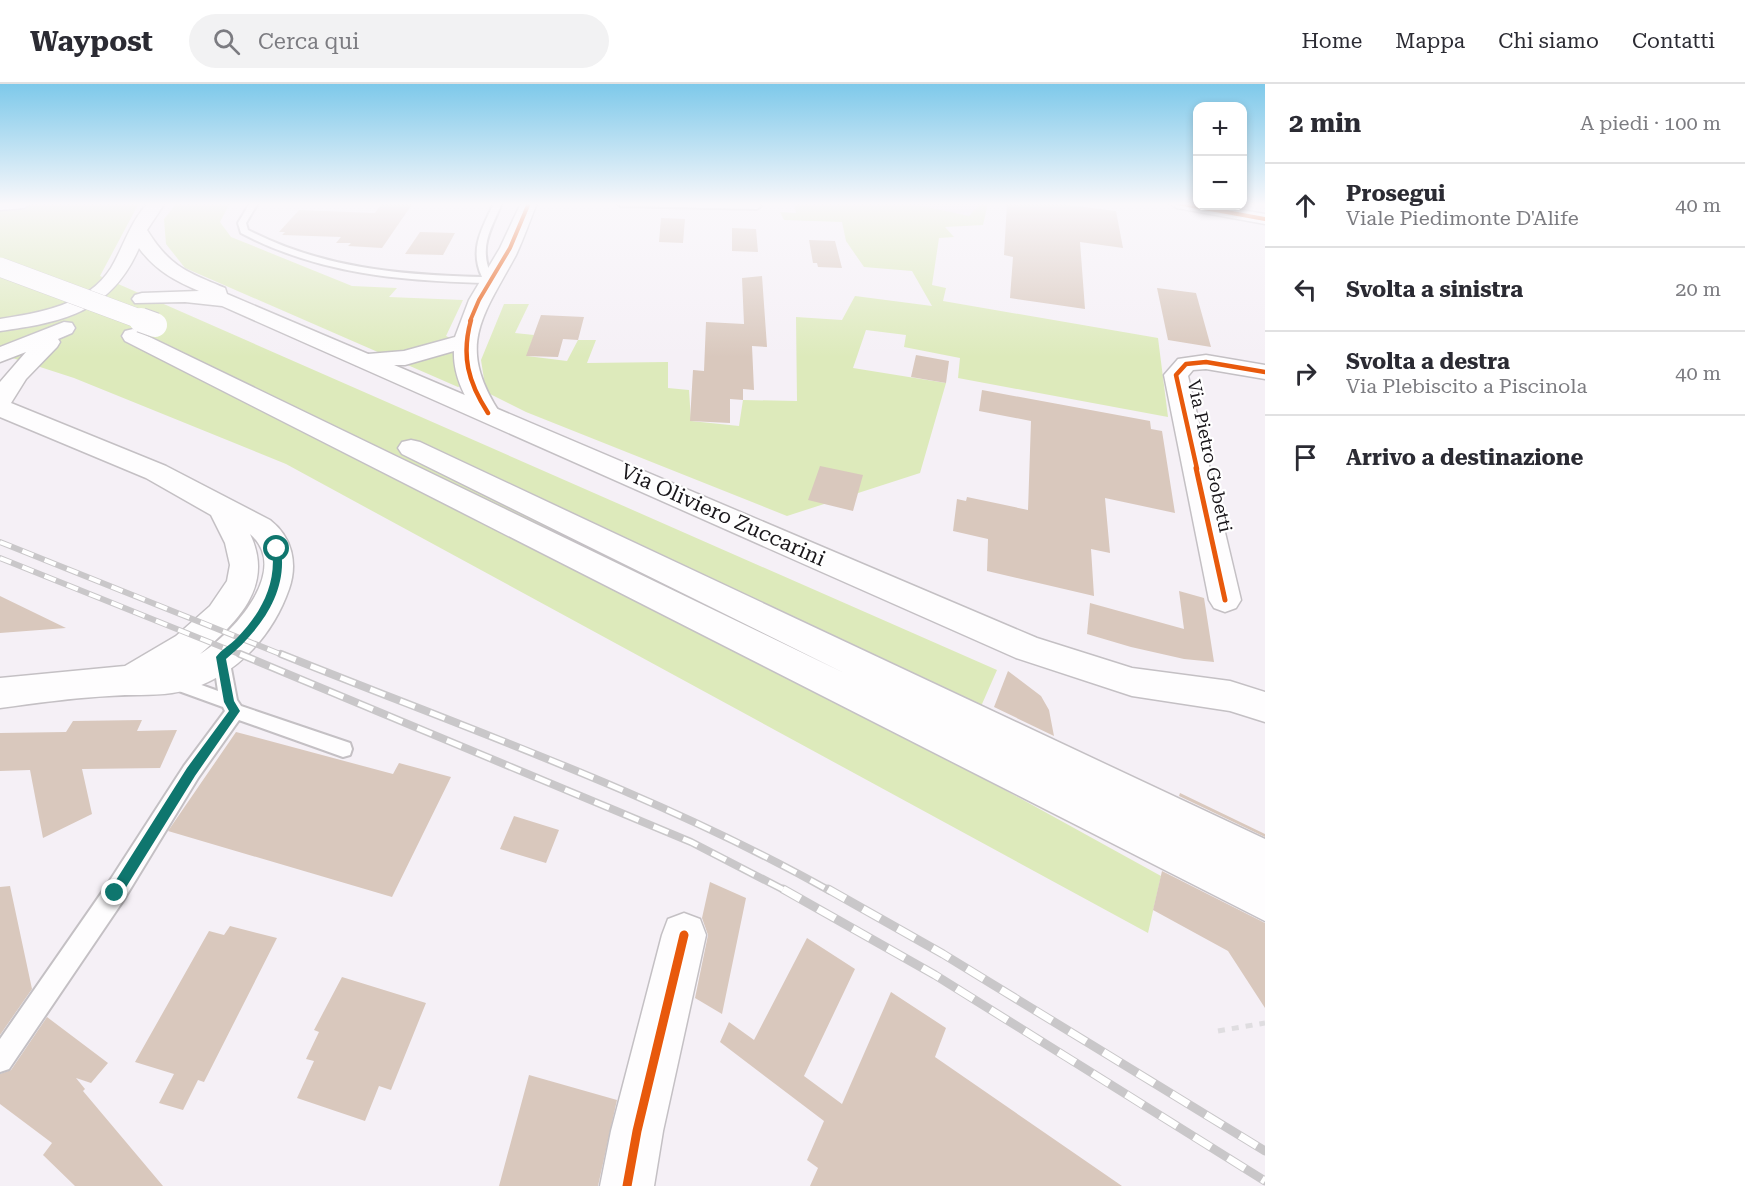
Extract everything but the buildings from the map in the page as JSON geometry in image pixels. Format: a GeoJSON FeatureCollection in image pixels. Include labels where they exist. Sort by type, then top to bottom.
{"type":"FeatureCollection","features":[{"type":"Feature","properties":{"kind":"main road"},"geometry":{"type":"LineString","coordinates":[[0,325],[53,315],[95,295],[110,284],[128,254]]}},
{"type":"Feature","properties":{"kind":"main road","name":"Via Oliviero Zuccarini"},"geometry":{"type":"LineString","coordinates":[[151,254],[177,274],[219,292],[226,300]]}},
{"type":"Feature","properties":{"kind":"main road"},"geometry":{"type":"LineString","coordinates":[[488,413],[473,392],[466,375],[464,341],[488,280],[506,254]]}},
{"type":"Feature","properties":{"kind":"main road"},"geometry":{"type":"LineString","coordinates":[[0,267],[144,331],[974,736],[1265,860]]}},
{"type":"Feature","properties":{"kind":"main road"},"geometry":{"type":"LineString","coordinates":[[0,355],[70,325],[142,300],[167,288],[177,274]]}},
{"type":"Feature","properties":{"kind":"main road"},"geometry":{"type":"LineString","coordinates":[[0,284],[79,312],[144,331]]}},
{"type":"Feature","properties":{"kind":"main road","name":"Via Oliviero Zuccarini"},"geometry":{"type":"LineString","coordinates":[[142,300],[185,296],[226,300],[1028,649],[1132,682],[1230,696],[1265,707]]}},
{"type":"Feature","properties":{"kind":"main road"},"geometry":{"type":"LineString","coordinates":[[3,694],[126,680],[168,680],[189,675],[221,657],[240,642],[262,615],[274,590],[279,567],[277,549],[270,536],[253,522],[222,509],[158,473],[9,412],[0,404],[4,391],[23,366],[70,325]]}},
{"type":"Feature","properties":{"kind":"main road"},"geometry":{"type":"LineString","coordinates":[[364,360],[405,358],[464,341]]}},
{"type":"Feature","properties":{"kind":"main road","name":"Via Pietro Gobetti"},"geometry":{"type":"LineString","coordinates":[[1226,600],[1176,375],[1186,364],[1206,362],[1265,372]]}},
{"type":"Feature","properties":{"kind":"main road"},"geometry":{"type":"LineString","coordinates":[[126,680],[156,667],[203,633],[225,609],[237,590],[246,567],[242,549],[222,509]]}},
{"type":"Feature","properties":{"kind":"main road","name":"Via Oliviero Zuccarini"},"geometry":{"type":"LineString","coordinates":[[1230,696],[1265,692]]}},
{"type":"Feature","properties":{"kind":"main road"},"geometry":{"type":"LineString","coordinates":[[974,736],[1265,900]]}},
{"type":"Feature","properties":{"kind":"main road"},"geometry":{"type":"LineString","coordinates":[[627,1186],[637,1131],[684,935]]}},
{"type":"Feature","properties":{"kind":"lane"},"geometry":{"type":"LineString","coordinates":[[294,254],[368,273],[488,280],[480,264],[478,254]]}},
{"type":"Feature","properties":{"kind":"lane"},"geometry":{"type":"LineString","coordinates":[[0,1060],[115,893],[232,706],[221,657]]}},
{"type":"Feature","properties":{"kind":"lane"},"geometry":{"type":"LineString","coordinates":[[168,680],[343,749]]}},
{"type":"Feature","properties":{"kind":"path"},"geometry":{"type":"LineString","coordinates":[[1218,1031],[1265,1023]]}},
{"type":"Feature","properties":{"kind":"green space"},"geometry":{"type":"Polygon","coordinates":[[[0,254],[112,254],[100,276],[997,670],[956,763],[1161,876],[1148,933],[286,464],[74,378],[0,354],[0,254]]]}},
{"type":"Feature","properties":{"kind":"green space"},"geometry":{"type":"Polygon","coordinates":[[[174,254],[274,254],[352,286],[397,288],[389,297],[463,300],[446,336],[464,344],[469,383],[458,387],[185,268],[174,254]]]}},
{"type":"Feature","properties":{"kind":"green space"},"geometry":{"type":"Polygon","coordinates":[[[855,254],[937,254],[932,285],[946,288],[943,301],[1158,338],[1168,417],[958,378],[960,358],[904,347],[906,335],[866,330],[853,368],[946,383],[920,473],[787,516],[526,412],[486,392],[481,360],[504,304],[529,304],[515,333],[534,335],[527,356],[567,361],[578,340],[596,340],[587,363],[668,362],[668,388],[689,390],[691,421],[739,426],[743,400],[797,401],[796,317],[842,320],[855,296],[932,306],[912,271],[864,267],[855,254]]]}},
{"type":"Feature","properties":{"kind":"railway"},"geometry":{"type":"LineString","coordinates":[[0,542],[285,656]]}},
{"type":"Feature","properties":{"kind":"railway"},"geometry":{"type":"LineString","coordinates":[[0,558],[244,656]]}},
{"type":"Feature","properties":{"kind":"railway"},"geometry":{"type":"LineString","coordinates":[[240,654],[691,842],[786,891]]}},
{"type":"Feature","properties":{"kind":"railway"},"geometry":{"type":"LineString","coordinates":[[281,654],[629,793],[697,823],[830,891]]}},
{"type":"Feature","properties":{"kind":"railway"},"geometry":{"type":"LineString","coordinates":[[783,889],[935,975],[1265,1181]]}},
{"type":"Feature","properties":{"kind":"railway"},"geometry":{"type":"LineString","coordinates":[[828,889],[943,954],[1265,1151]]}},
{"type":"Feature","properties":{"kind":"cycle path"},"geometry":{"type":"LineString","coordinates":[[488,413],[475,393],[468,373],[465,355],[466,337],[479,300],[506,254]]}},
{"type":"Feature","properties":{"kind":"cycle path"},"geometry":{"type":"LineString","coordinates":[[1225,600],[1176,375],[1186,364],[1206,362],[1265,372]]}},
{"type":"Feature","properties":{"kind":"cycle path"},"geometry":{"type":"LineString","coordinates":[[627,1186],[637,1131],[684,935]]}},
{"type":"Feature","properties":{"kind":"route"},"geometry":{"type":"LineString","coordinates":[[115,893],[191,772],[235,711],[229,702],[221,657],[240,642],[262,615],[274,590],[279,567],[277,549]]}}]}
